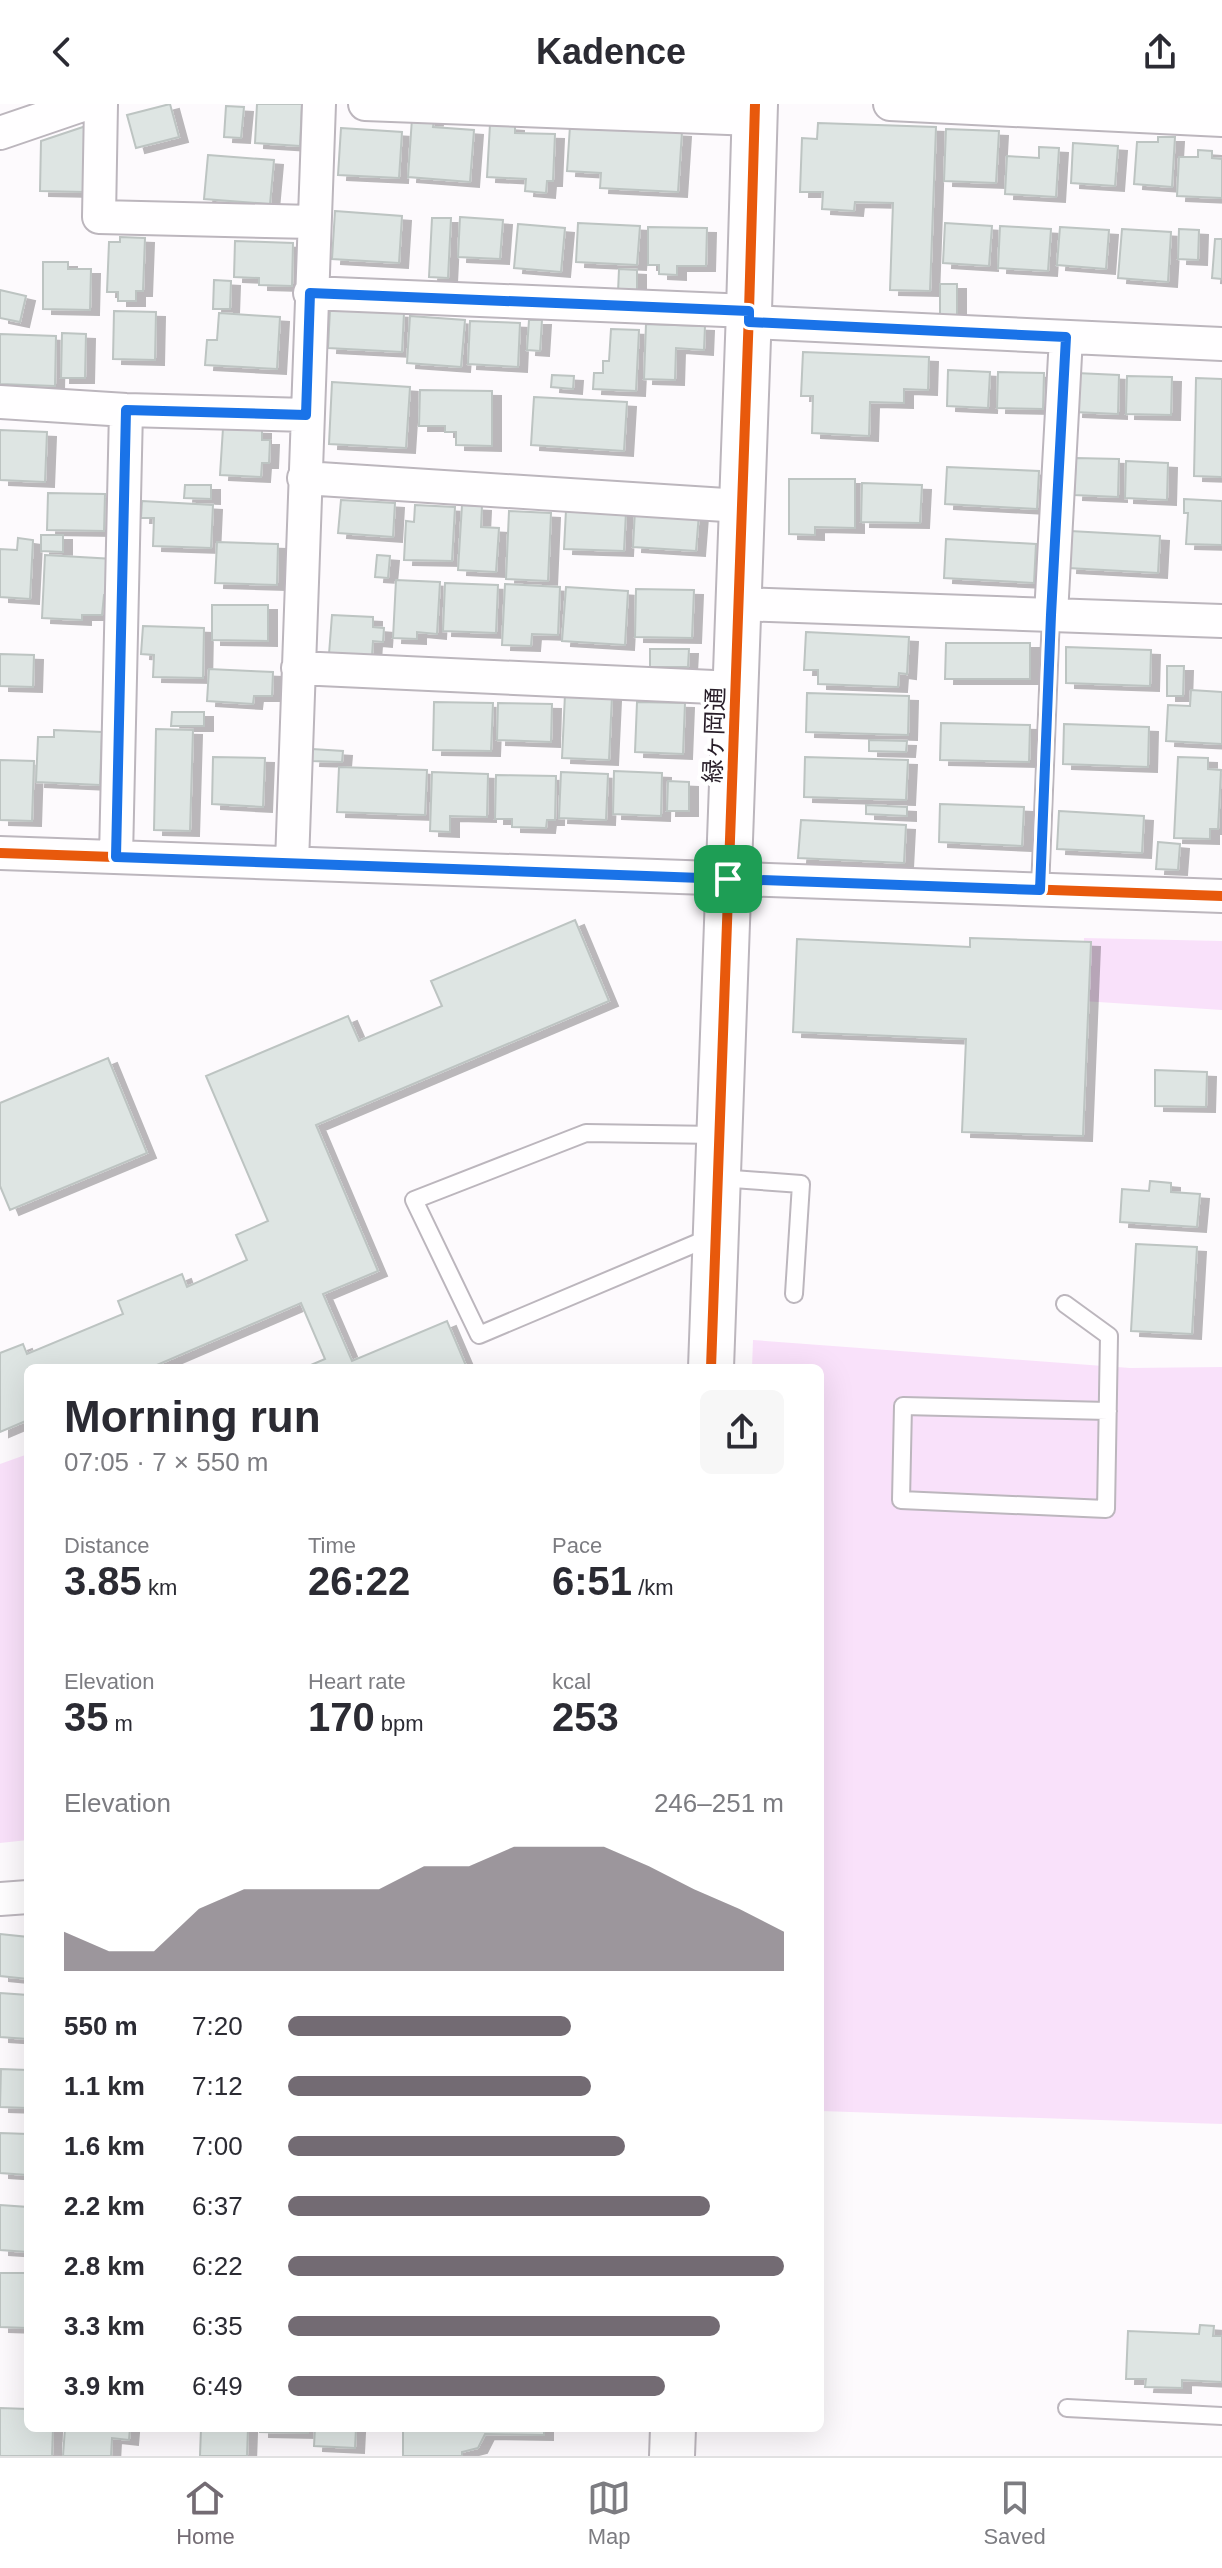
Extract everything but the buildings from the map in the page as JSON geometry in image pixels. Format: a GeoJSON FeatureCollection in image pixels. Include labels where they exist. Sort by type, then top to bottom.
{"type":"FeatureCollection","features":[{"type":"Feature","properties":{"kind":"street"},"geometry":{"type":"LineString","coordinates":[[0,133],[85,104]]}},
{"type":"Feature","properties":{"kind":"street"},"geometry":{"type":"LineString","coordinates":[[101,104],[99,217],[313,222]]}},
{"type":"Feature","properties":{"kind":"street"},"geometry":{"type":"LineString","coordinates":[[292,863],[319,104]]}},
{"type":"Feature","properties":{"kind":"street"},"geometry":{"type":"LineString","coordinates":[[365,104],[754,112]]}},
{"type":"Feature","properties":{"kind":"street"},"geometry":{"type":"LineString","coordinates":[[890,104],[1222,120]]}},
{"type":"Feature","properties":{"kind":"street","name":"緑ヶ岡通"},"geometry":{"type":"LineString","coordinates":[[711,1364],[754,112]]}},
{"type":"Feature","properties":{"kind":"street"},"geometry":{"type":"LineString","coordinates":[[310,293],[1222,344]]}},
{"type":"Feature","properties":{"kind":"street"},"geometry":{"type":"LineString","coordinates":[[1051,615],[1066,337]]}},
{"type":"Feature","properties":{"kind":"street"},"geometry":{"type":"LineString","coordinates":[[0,402],[126,410],[306,415]]}},
{"type":"Feature","properties":{"kind":"street"},"geometry":{"type":"LineString","coordinates":[[116,857],[126,410]]}},
{"type":"Feature","properties":{"kind":"street"},"geometry":{"type":"LineString","coordinates":[[304,478],[741,506]]}},
{"type":"Feature","properties":{"kind":"street"},"geometry":{"type":"LineString","coordinates":[[738,604],[1222,621]]}},
{"type":"Feature","properties":{"kind":"street"},"geometry":{"type":"LineString","coordinates":[[298,668],[735,688]]}},
{"type":"Feature","properties":{"kind":"street"},"geometry":{"type":"LineString","coordinates":[[0,853],[1222,896]]}},
{"type":"Feature","properties":{"kind":"street"},"geometry":{"type":"LineString","coordinates":[[0,1899],[24,1897]]}},
{"type":"Feature","properties":{"kind":"street"},"geometry":{"type":"LineString","coordinates":[[672,2456],[673,2432]]}},
{"type":"Feature","properties":{"kind":"lane"},"geometry":{"type":"LineString","coordinates":[[1040,890],[1051,615]]}},
{"type":"Feature","properties":{"kind":"lane"},"geometry":{"type":"LineString","coordinates":[[715,1236],[479,1335],[414,1200],[586,1133],[719,1135]]}},
{"type":"Feature","properties":{"kind":"lane"},"geometry":{"type":"LineString","coordinates":[[718,1178],[801,1184],[794,1294]]}},
{"type":"Feature","properties":{"kind":"lane"},"geometry":{"type":"LineString","coordinates":[[1065,1304],[1109,1336],[1108,1411],[1106,1509],[901,1500],[903,1406],[1108,1411]]}},
{"type":"Feature","properties":{"kind":"lane"},"geometry":{"type":"LineString","coordinates":[[1067,2408],[1222,2416]]}},
{"type":"Feature","properties":{"kind":"shaded area"},"geometry":{"type":"Polygon","coordinates":[[[1084,938],[1222,941],[1222,1010],[1083,1001],[1084,938]]]}},
{"type":"Feature","properties":{"kind":"shaded area"},"geometry":{"type":"Polygon","coordinates":[[[753,1340],[1130,1368],[1222,1367],[1222,2124],[824,2111],[824,1364],[752,1364],[753,1340]]]}},
{"type":"Feature","properties":{"kind":"shaded area"},"geometry":{"type":"Polygon","coordinates":[[[24,1455],[24,1840],[0,1843],[0,1464],[24,1455]]]}},
{"type":"Feature","properties":{"kind":"cycle path"},"geometry":{"type":"LineString","coordinates":[[711,1364],[755,104]]}},
{"type":"Feature","properties":{"kind":"cycle path"},"geometry":{"type":"LineString","coordinates":[[0,853],[1222,896]]}},
{"type":"Feature","properties":{"kind":"route"},"geometry":{"type":"LineString","coordinates":[[310,293],[749,311],[749,322],[1066,337],[1040,890],[728,879],[116,857],[126,410],[306,415],[310,293]]}}]}
